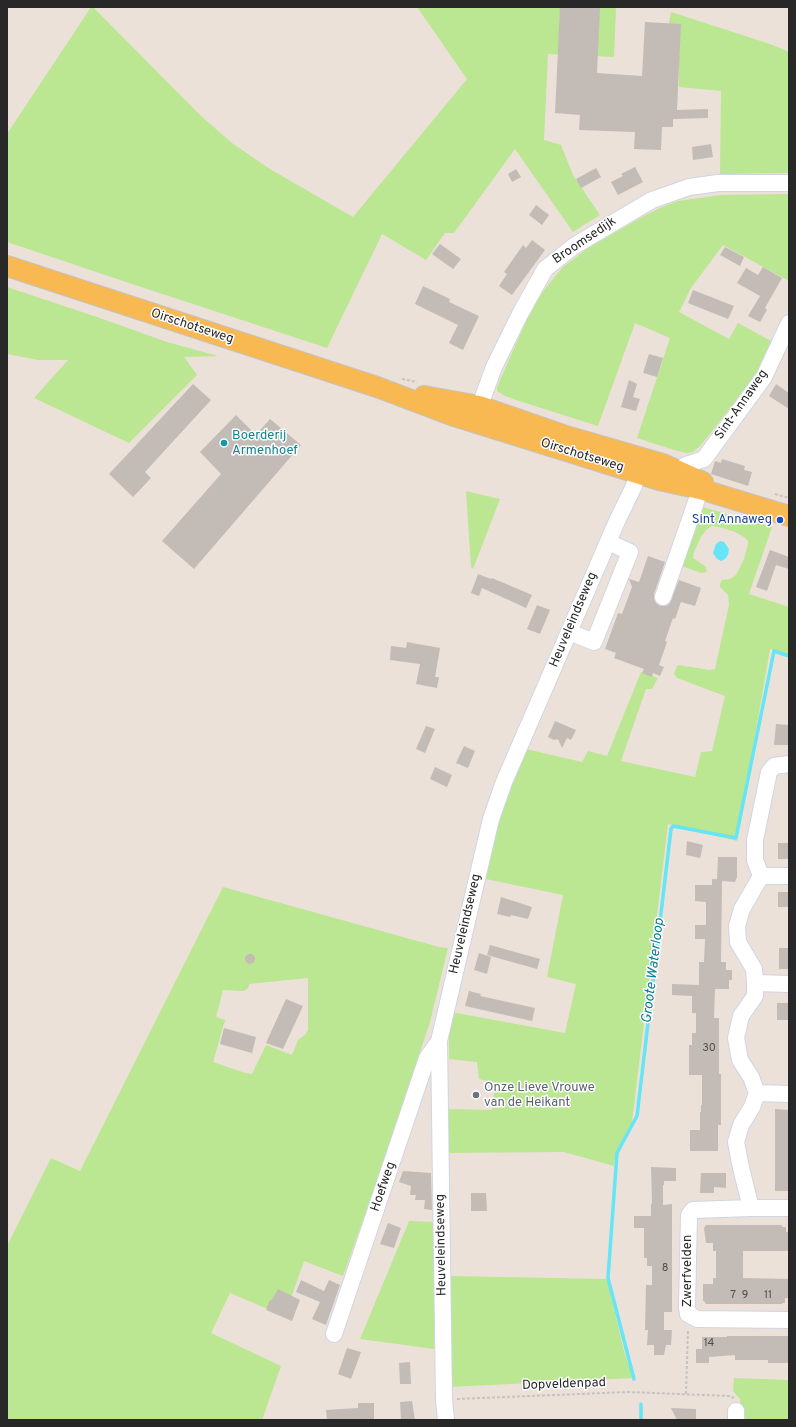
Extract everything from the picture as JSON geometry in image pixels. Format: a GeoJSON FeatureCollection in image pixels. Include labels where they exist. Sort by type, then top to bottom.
{"type":"FeatureCollection","features":[{"type":"Feature","properties":{"kind":"main road","name":"Oirschotseweg"},"geometry":{"type":"LineString","coordinates":[[7,266],[377,387],[477,414],[640,466],[789,516]]}},
{"type":"Feature","properties":{"kind":"main road","name":"Oirschotseweg"},"geometry":{"type":"LineString","coordinates":[[640,466],[663,464],[678,470],[701,486],[789,508]]}},
{"type":"Feature","properties":{"kind":"street","name":"Broomsedijk"},"geometry":{"type":"LineString","coordinates":[[477,414],[494,367],[520,314],[545,269],[574,246],[652,200],[689,187],[718,183],[789,183]]}},
{"type":"Feature","properties":{"kind":"street","name":"Sint-Annaweg"},"geometry":{"type":"LineString","coordinates":[[678,470],[686,465],[704,459],[764,377],[789,324]]}},
{"type":"Feature","properties":{"kind":"street","name":"Heuveleindseweg"},"geometry":{"type":"LineString","coordinates":[[446,1420],[444,1400],[439,1041],[491,819],[504,782],[608,542],[634,486],[640,466]]}},
{"type":"Feature","properties":{"kind":"street"},"geometry":{"type":"LineString","coordinates":[[663,597],[701,486]]}},
{"type":"Feature","properties":{"kind":"street"},"geometry":{"type":"LineString","coordinates":[[569,632],[594,642],[630,552],[608,542]]}},
{"type":"Feature","properties":{"kind":"street"},"geometry":{"type":"LineString","coordinates":[[761,876],[755,860],[755,840],[769,772],[774,766],[789,764]]}},
{"type":"Feature","properties":{"kind":"street"},"geometry":{"type":"LineString","coordinates":[[761,876],[789,876]]}},
{"type":"Feature","properties":{"kind":"street"},"geometry":{"type":"LineString","coordinates":[[751,1208],[736,1142],[741,1125],[752,1107],[757,1093],[751,1077],[740,1060],[736,1038],[741,1016],[755,996],[755,983],[754,970],[738,942],[737,926],[742,909],[761,876]]}},
{"type":"Feature","properties":{"kind":"street"},"geometry":{"type":"LineString","coordinates":[[755,983],[789,984]]}},
{"type":"Feature","properties":{"kind":"street","name":"Hoefweg"},"geometry":{"type":"LineString","coordinates":[[334,1334],[427,1058],[439,1041]]}},
{"type":"Feature","properties":{"kind":"street"},"geometry":{"type":"LineString","coordinates":[[757,1093],[789,1094]]}},
{"type":"Feature","properties":{"kind":"street","name":"Zwerfvelden"},"geometry":{"type":"LineString","coordinates":[[789,1208],[693,1210],[689,1215],[687,1307],[688,1314],[697,1319],[789,1320]]}},
{"type":"Feature","properties":{"kind":"path"},"geometry":{"type":"LineString","coordinates":[[686,1394],[688,1314]]}},
{"type":"Feature","properties":{"kind":"path","name":"Dopveldenpad"},"geometry":{"type":"LineString","coordinates":[[444,1400],[628,1392],[686,1394],[733,1398],[735,1401],[736,1416]]}},
{"type":"Feature","properties":{"kind":"green space"},"geometry":{"type":"Polygon","coordinates":[[[91,7],[93,7],[200,115],[232,143],[270,169],[353,217],[467,79],[417,7],[616,7],[614,57],[548,54],[544,140],[561,145],[573,175],[600,215],[573,232],[515,149],[454,233],[445,233],[426,260],[382,234],[327,348],[7,242],[7,134],[91,7]]]}},
{"type":"Feature","properties":{"kind":"green space"},"geometry":{"type":"Polygon","coordinates":[[[671,12],[770,44],[789,52],[789,173],[720,174],[721,91],[679,87],[679,59],[665,45],[671,12]]]}},
{"type":"Feature","properties":{"kind":"green space"},"geometry":{"type":"Polygon","coordinates":[[[789,194],[789,281],[723,245],[691,288],[679,312],[729,339],[738,323],[773,342],[747,387],[701,445],[693,452],[687,453],[674,450],[637,438],[670,338],[635,323],[598,426],[516,400],[497,391],[497,387],[535,304],[562,268],[588,248],[644,216],[678,201],[721,195],[789,194]]]}},
{"type":"Feature","properties":{"kind":"green space"},"geometry":{"type":"Polygon","coordinates":[[[7,287],[167,342],[218,356],[184,357],[197,375],[129,443],[34,398],[68,360],[38,360],[7,354],[7,287]]]}},
{"type":"Feature","properties":{"kind":"green space"},"geometry":{"type":"Polygon","coordinates":[[[466,491],[500,499],[473,569],[471,567],[466,491]]]}},
{"type":"Feature","properties":{"kind":"green space"},"geometry":{"type":"Polygon","coordinates":[[[699,506],[772,527],[749,594],[789,607],[789,655],[770,649],[737,841],[668,824],[632,1122],[614,1161],[614,1166],[564,1152],[448,1153],[449,1109],[492,1110],[495,1083],[479,1079],[477,1062],[449,1059],[451,1012],[565,1033],[576,984],[547,977],[563,895],[481,878],[496,825],[526,749],[582,762],[588,751],[607,756],[641,672],[658,678],[652,689],[646,689],[621,761],[695,777],[701,752],[712,751],[725,696],[677,678],[674,674],[677,666],[679,665],[709,670],[715,669],[729,605],[728,595],[720,587],[720,584],[722,580],[730,579],[736,575],[744,559],[748,541],[735,532],[712,526],[706,530],[701,537],[694,552],[693,558],[705,566],[707,571],[701,573],[679,565],[699,506]]]}},
{"type":"Feature","properties":{"kind":"green space"},"geometry":{"type":"Polygon","coordinates":[[[223,887],[439,947],[448,948],[430,1022],[381,1169],[343,1276],[304,1261],[291,1298],[282,1315],[230,1293],[211,1333],[281,1366],[262,1420],[7,1420],[7,1246],[51,1158],[80,1171],[223,887]],[[308,978],[249,984],[248,988],[243,991],[223,990],[216,1017],[225,1020],[213,1062],[252,1074],[266,1045],[292,1055],[298,1040],[305,1035],[308,1030],[308,978]]]}},
{"type":"Feature","properties":{"kind":"green space"},"geometry":{"type":"Polygon","coordinates":[[[409,1221],[434,1222],[434,1349],[360,1339],[409,1221]]]}},
{"type":"Feature","properties":{"kind":"green space"},"geometry":{"type":"Polygon","coordinates":[[[450,1276],[607,1279],[624,1351],[633,1378],[449,1387],[450,1276]]]}},
{"type":"Feature","properties":{"kind":"green space"},"geometry":{"type":"Polygon","coordinates":[[[734,1378],[789,1380],[789,1420],[740,1420],[740,1399],[733,1391],[734,1378]]]}},
{"type":"Feature","properties":{"kind":"water"},"geometry":{"type":"Polygon","coordinates":[[[720,541],[724,542],[729,549],[728,555],[721,561],[717,559],[713,553],[716,544],[720,541]]]}},
{"type":"Feature","properties":{"kind":"building"},"geometry":{"type":"Polygon","coordinates":[[[560,7],[600,8],[597,73],[642,76],[645,22],[681,24],[677,110],[708,109],[708,118],[673,119],[673,127],[662,127],[661,150],[634,149],[635,132],[579,130],[580,115],[555,113],[560,7]]]}},
{"type":"Feature","properties":{"kind":"building"},"geometry":{"type":"Polygon","coordinates":[[[711,144],[713,157],[693,160],[692,147],[711,144]]]}},
{"type":"Feature","properties":{"kind":"building"},"geometry":{"type":"Polygon","coordinates":[[[635,167],[643,182],[618,195],[611,182],[623,176],[621,174],[635,167]]]}},
{"type":"Feature","properties":{"kind":"building"},"geometry":{"type":"Polygon","coordinates":[[[596,168],[601,177],[581,188],[576,179],[596,168]]]}},
{"type":"Feature","properties":{"kind":"building"},"geometry":{"type":"Polygon","coordinates":[[[516,169],[521,177],[512,182],[508,174],[516,169]]]}},
{"type":"Feature","properties":{"kind":"building"},"geometry":{"type":"Polygon","coordinates":[[[536,205],[549,215],[542,225],[529,215],[536,205]]]}},
{"type":"Feature","properties":{"kind":"building"},"geometry":{"type":"Polygon","coordinates":[[[532,240],[545,250],[512,295],[499,286],[507,274],[504,272],[523,245],[526,248],[532,240]]]}},
{"type":"Feature","properties":{"kind":"building"},"geometry":{"type":"Polygon","coordinates":[[[440,244],[461,259],[453,269],[432,254],[440,244]]]}},
{"type":"Feature","properties":{"kind":"building"},"geometry":{"type":"Polygon","coordinates":[[[725,247],[744,257],[740,266],[720,255],[725,247]]]}},
{"type":"Feature","properties":{"kind":"building"},"geometry":{"type":"Polygon","coordinates":[[[763,267],[782,278],[765,308],[767,310],[760,322],[748,316],[760,296],[737,283],[746,268],[758,275],[763,267]]]}},
{"type":"Feature","properties":{"kind":"building"},"geometry":{"type":"Polygon","coordinates":[[[423,286],[450,299],[449,302],[479,316],[463,350],[449,343],[458,325],[415,304],[423,286]]]}},
{"type":"Feature","properties":{"kind":"building"},"geometry":{"type":"Polygon","coordinates":[[[693,290],[734,306],[728,319],[688,303],[693,290]]]}},
{"type":"Feature","properties":{"kind":"building"},"geometry":{"type":"Polygon","coordinates":[[[649,354],[663,358],[657,377],[643,373],[649,354]]]}},
{"type":"Feature","properties":{"kind":"building"},"geometry":{"type":"Polygon","coordinates":[[[629,380],[637,384],[633,397],[640,399],[636,411],[621,407],[629,380]]]}},
{"type":"Feature","properties":{"kind":"building"},"geometry":{"type":"Polygon","coordinates":[[[193,384],[211,400],[145,472],[151,478],[133,497],[109,474],[193,384]]]}},
{"type":"Feature","properties":{"kind":"building"},"geometry":{"type":"Polygon","coordinates":[[[776,384],[789,393],[789,409],[769,396],[776,384]]]}},
{"type":"Feature","properties":{"kind":"building"},"geometry":{"type":"Polygon","coordinates":[[[236,415],[252,431],[253,438],[270,419],[301,445],[194,569],[162,541],[221,474],[200,452],[236,415]]]}},
{"type":"Feature","properties":{"kind":"building"},"geometry":{"type":"Polygon","coordinates":[[[722,459],[745,466],[744,470],[752,472],[748,486],[711,474],[715,461],[721,463],[722,459]]]}},
{"type":"Feature","properties":{"kind":"building"},"geometry":{"type":"Polygon","coordinates":[[[770,550],[789,557],[789,569],[776,565],[767,591],[756,587],[770,550]]]}},
{"type":"Feature","properties":{"kind":"building"},"geometry":{"type":"Polygon","coordinates":[[[648,556],[665,562],[654,594],[656,603],[660,606],[669,604],[679,580],[701,588],[695,606],[681,602],[675,619],[673,618],[665,641],[667,642],[659,665],[664,667],[660,676],[653,673],[652,677],[642,673],[644,669],[614,658],[616,653],[605,649],[618,613],[622,614],[632,587],[629,579],[639,582],[648,556]]]}},
{"type":"Feature","properties":{"kind":"building"},"geometry":{"type":"Polygon","coordinates":[[[478,574],[491,579],[492,578],[532,595],[526,608],[482,588],[479,596],[471,593],[478,574]]]}},
{"type":"Feature","properties":{"kind":"building"},"geometry":{"type":"Polygon","coordinates":[[[537,605],[550,610],[540,634],[527,629],[537,605]]]}},
{"type":"Feature","properties":{"kind":"building"},"geometry":{"type":"Polygon","coordinates":[[[407,642],[440,648],[435,677],[439,677],[437,688],[416,684],[420,664],[390,660],[391,646],[406,648],[407,642]]]}},
{"type":"Feature","properties":{"kind":"building"},"geometry":{"type":"Polygon","coordinates":[[[555,721],[576,730],[571,740],[567,738],[562,748],[558,739],[554,740],[548,737],[555,721]]]}},
{"type":"Feature","properties":{"kind":"building"},"geometry":{"type":"Polygon","coordinates":[[[776,724],[789,725],[789,745],[774,745],[776,724]]]}},
{"type":"Feature","properties":{"kind":"building"},"geometry":{"type":"Polygon","coordinates":[[[426,726],[435,729],[425,753],[416,749],[426,726]]]}},
{"type":"Feature","properties":{"kind":"building"},"geometry":{"type":"Polygon","coordinates":[[[464,746],[475,751],[468,768],[456,763],[464,746]]]}},
{"type":"Feature","properties":{"kind":"building"},"geometry":{"type":"Polygon","coordinates":[[[435,767],[452,775],[447,787],[430,779],[435,767]]]}},
{"type":"Feature","properties":{"kind":"building"},"geometry":{"type":"Polygon","coordinates":[[[687,841],[703,845],[700,858],[686,855],[687,841]]]}},
{"type":"Feature","properties":{"kind":"building"},"geometry":{"type":"Polygon","coordinates":[[[778,843],[789,843],[789,859],[778,859],[778,843]]]}},
{"type":"Feature","properties":{"kind":"building"},"geometry":{"type":"Polygon","coordinates":[[[718,857],[737,857],[737,877],[735,882],[722,881],[721,962],[726,962],[726,970],[732,970],[732,980],[729,980],[729,989],[715,989],[714,1018],[719,1018],[721,1125],[718,1125],[718,1151],[690,1151],[690,1130],[700,1130],[700,1112],[702,1105],[702,1075],[689,1075],[689,1045],[692,1045],[692,1033],[696,1033],[696,1013],[692,1013],[692,996],[672,995],[672,984],[699,985],[699,962],[704,962],[705,939],[695,939],[695,925],[706,925],[706,902],[695,901],[695,885],[712,885],[712,879],[717,879],[718,857]]]}},
{"type":"Feature","properties":{"kind":"building"},"geometry":{"type":"Polygon","coordinates":[[[778,892],[789,892],[789,907],[778,907],[778,892]]]}},
{"type":"Feature","properties":{"kind":"building"},"geometry":{"type":"Polygon","coordinates":[[[501,897],[532,907],[528,919],[511,915],[510,917],[497,914],[501,897]]]}},
{"type":"Feature","properties":{"kind":"building"},"geometry":{"type":"Polygon","coordinates":[[[490,945],[540,959],[537,969],[487,955],[490,945]]]}},
{"type":"Feature","properties":{"kind":"building"},"geometry":{"type":"Polygon","coordinates":[[[779,948],[789,948],[789,969],[779,969],[779,948]]]}},
{"type":"Feature","properties":{"kind":"building"},"geometry":{"type":"Polygon","coordinates":[[[479,953],[491,957],[487,974],[474,970],[479,953]]]}},
{"type":"Feature","properties":{"kind":"building"},"geometry":{"type":"Polygon","coordinates":[[[248,954],[252,954],[254,955],[254,963],[248,964],[245,961],[245,957],[248,954]]]}},
{"type":"Feature","properties":{"kind":"building"},"geometry":{"type":"Polygon","coordinates":[[[469,991],[481,994],[480,996],[535,1008],[532,1021],[465,1006],[469,991]]]}},
{"type":"Feature","properties":{"kind":"building"},"geometry":{"type":"Polygon","coordinates":[[[286,999],[303,1006],[283,1049],[266,1043],[286,999]]]}},
{"type":"Feature","properties":{"kind":"building"},"geometry":{"type":"Polygon","coordinates":[[[777,1003],[789,1003],[789,1020],[777,1020],[777,1003]]]}},
{"type":"Feature","properties":{"kind":"building"},"geometry":{"type":"Polygon","coordinates":[[[224,1028],[256,1037],[252,1053],[220,1044],[224,1028]]]}},
{"type":"Feature","properties":{"kind":"building"},"geometry":{"type":"Polygon","coordinates":[[[775,1109],[789,1110],[789,1191],[775,1191],[775,1109]]]}},
{"type":"Feature","properties":{"kind":"building"},"geometry":{"type":"Polygon","coordinates":[[[651,1167],[676,1168],[676,1181],[664,1181],[663,1185],[663,1205],[672,1204],[672,1312],[664,1312],[664,1330],[672,1330],[671,1345],[666,1345],[664,1355],[654,1355],[654,1345],[647,1345],[648,1330],[645,1330],[646,1285],[652,1285],[652,1266],[647,1266],[647,1258],[644,1258],[644,1228],[634,1228],[634,1216],[651,1216],[651,1167]]]}},
{"type":"Feature","properties":{"kind":"building"},"geometry":{"type":"Polygon","coordinates":[[[403,1171],[431,1173],[432,1210],[424,1209],[425,1200],[415,1200],[416,1195],[410,1195],[411,1186],[399,1182],[403,1171]]]}},
{"type":"Feature","properties":{"kind":"building"},"geometry":{"type":"Polygon","coordinates":[[[701,1173],[726,1173],[726,1188],[714,1187],[714,1193],[700,1193],[701,1173]]]}},
{"type":"Feature","properties":{"kind":"building"},"geometry":{"type":"Polygon","coordinates":[[[471,1193],[486,1193],[487,1211],[471,1211],[471,1193]]]}},
{"type":"Feature","properties":{"kind":"building"},"geometry":{"type":"Polygon","coordinates":[[[388,1223],[401,1228],[394,1248],[380,1244],[388,1223]]]}},
{"type":"Feature","properties":{"kind":"building"},"geometry":{"type":"Polygon","coordinates":[[[706,1225],[782,1225],[782,1227],[786,1227],[786,1232],[789,1232],[789,1251],[743,1251],[743,1278],[789,1279],[789,1298],[785,1298],[785,1303],[706,1304],[703,1301],[703,1284],[713,1284],[713,1278],[716,1278],[716,1251],[713,1251],[713,1243],[706,1243],[704,1228],[706,1225]]]}},
{"type":"Feature","properties":{"kind":"building"},"geometry":{"type":"Polygon","coordinates":[[[301,1280],[324,1291],[329,1280],[340,1285],[326,1325],[312,1319],[320,1302],[296,1292],[301,1280]]]}},
{"type":"Feature","properties":{"kind":"building"},"geometry":{"type":"Polygon","coordinates":[[[278,1289],[300,1300],[292,1321],[266,1310],[270,1300],[272,1300],[278,1289]]]}},
{"type":"Feature","properties":{"kind":"building"},"geometry":{"type":"Polygon","coordinates":[[[789,1336],[789,1363],[768,1363],[768,1360],[735,1360],[735,1355],[709,1357],[709,1363],[696,1363],[696,1349],[702,1349],[702,1337],[789,1336]]]}},
{"type":"Feature","properties":{"kind":"building"},"geometry":{"type":"Polygon","coordinates":[[[347,1348],[361,1352],[351,1379],[338,1374],[347,1348]]]}},
{"type":"Feature","properties":{"kind":"building"},"geometry":{"type":"Polygon","coordinates":[[[410,1362],[411,1384],[400,1384],[399,1363],[410,1362]]]}},
{"type":"Feature","properties":{"kind":"building"},"geometry":{"type":"Polygon","coordinates":[[[412,1401],[415,1420],[401,1420],[400,1402],[412,1401]]]}},
{"type":"Feature","properties":{"kind":"building"},"geometry":{"type":"Polygon","coordinates":[[[358,1403],[374,1403],[374,1420],[327,1420],[326,1410],[358,1408],[358,1403]]]}},
{"type":"Feature","properties":{"kind":"building"},"geometry":{"type":"Polygon","coordinates":[[[671,1408],[696,1409],[696,1420],[677,1420],[671,1408]]]}},
{"type":"Feature","properties":{"kind":"waterway","name":"Groote Waterloop"},"geometry":{"type":"LineString","coordinates":[[634,1379],[608,1278],[617,1153],[637,1116],[671,829],[673,826],[736,838],[774,651],[789,656]]}},
{"type":"Feature","properties":{"kind":"waterway","name":"Groote Waterloop"},"geometry":{"type":"LineString","coordinates":[[641,1404],[641,1420]]}},
{"type":"Feature","properties":{"kind":"place","name":"Boerderij Armenhoef"},"geometry":{"type":"Point","coordinates":[224,443]}},
{"type":"Feature","properties":{"kind":"place","name":"Sint Annaweg"},"geometry":{"type":"Point","coordinates":[780,520]}},
{"type":"Feature","properties":{"kind":"place","name":"Onze Lieve Vrouwe van de Heikant"},"geometry":{"type":"Point","coordinates":[476,1095]}}]}
